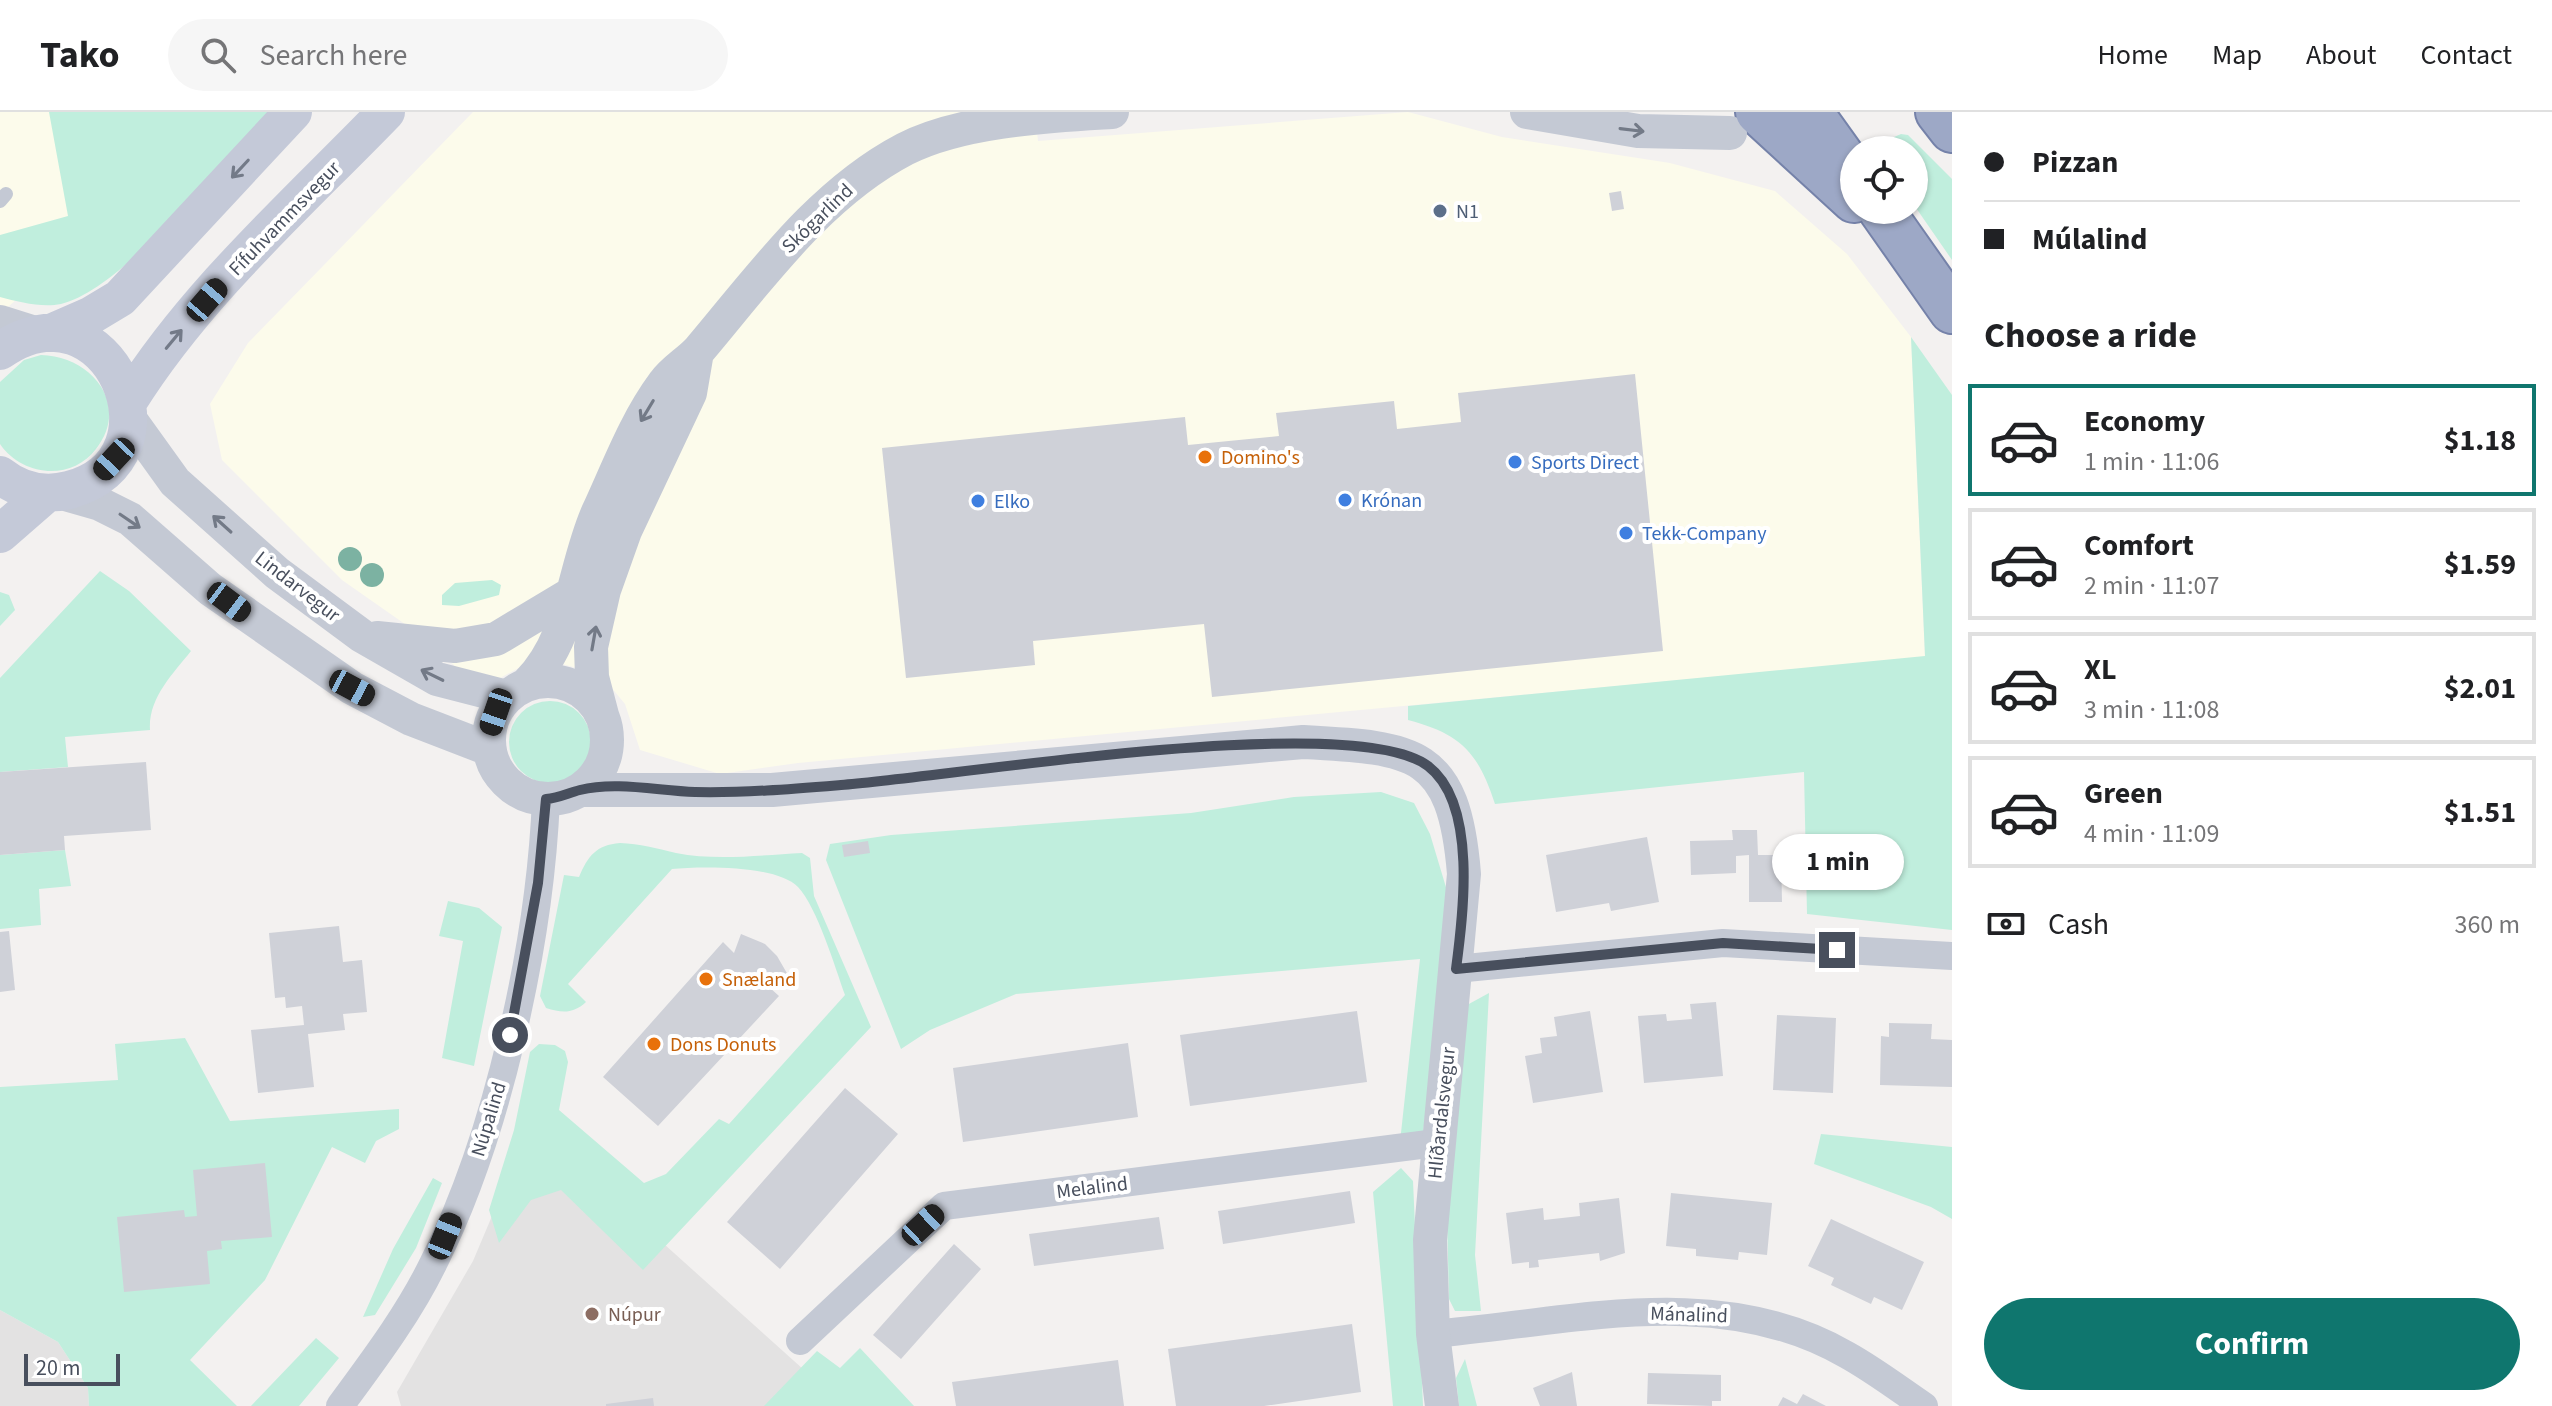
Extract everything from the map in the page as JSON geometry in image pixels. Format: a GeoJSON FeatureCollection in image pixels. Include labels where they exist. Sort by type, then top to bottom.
{"type":"FeatureCollection","features":[{"type":"Feature","properties":{"kind":"highway"},"geometry":{"type":"LineString","coordinates":[[1810,112],[1840,154]]}},
{"type":"Feature","properties":{"kind":"highway"},"geometry":{"type":"LineString","coordinates":[[1938,112],[1952,130]]}},
{"type":"Feature","properties":{"kind":"highway"},"geometry":{"type":"LineString","coordinates":[[1744,122],[1840,190]]}},
{"type":"Feature","properties":{"kind":"highway"},"geometry":{"type":"LineString","coordinates":[[1879,224],[1916,258]]}},
{"type":"Feature","properties":{"kind":"highway"},"geometry":{"type":"LineString","coordinates":[[1891,224],[1952,311]]}},
{"type":"Feature","properties":{"kind":"main road"},"geometry":{"type":"LineString","coordinates":[[0,351],[14,341],[90,316],[120,298],[293,112]]}},
{"type":"Feature","properties":{"kind":"main road","name":"Fífuhvammsvegur"},"geometry":{"type":"LineString","coordinates":[[52,493],[80,487],[99,476],[114,459],[125,440],[129,410],[157,359],[227,277],[386,112]]}},
{"type":"Feature","properties":{"kind":"main road"},"geometry":{"type":"LineString","coordinates":[[44,333],[73,337],[102,354],[123,381],[129,410]]}},
{"type":"Feature","properties":{"kind":"main road"},"geometry":{"type":"LineString","coordinates":[[0,475],[23,489],[52,493]]}},
{"type":"Feature","properties":{"kind":"main road"},"geometry":{"type":"LineString","coordinates":[[0,534],[52,493]]}},
{"type":"Feature","properties":{"kind":"street","name":"Skógarlind"},"geometry":{"type":"LineString","coordinates":[[517,690],[543,668],[557,644],[591,528],[638,425],[665,381],[697,352],[747,287],[853,181],[906,148],[952,131],[1112,112]]}},
{"type":"Feature","properties":{"kind":"street"},"geometry":{"type":"LineString","coordinates":[[1527,112],[1638,131],[1744,122]]}},
{"type":"Feature","properties":{"kind":"street"},"geometry":{"type":"LineString","coordinates":[[0,322],[44,333]]}},
{"type":"Feature","properties":{"kind":"street","name":"Skógarlind"},"geometry":{"type":"LineString","coordinates":[[605,727],[592,677],[591,647],[604,590],[625,531],[690,393],[697,352]]}},
{"type":"Feature","properties":{"kind":"street","name":"Lindarvegur"},"geometry":{"type":"LineString","coordinates":[[129,410],[175,482],[277,573],[362,636],[437,679],[517,690]]}},
{"type":"Feature","properties":{"kind":"street"},"geometry":{"type":"LineString","coordinates":[[52,493],[100,504],[130,519],[210,589],[352,688],[411,719],[489,749]]}},
{"type":"Feature","properties":{"kind":"street"},"geometry":{"type":"LineString","coordinates":[[362,636],[409,644],[455,646],[496,639],[571,594]]}},
{"type":"Feature","properties":{"kind":"street"},"geometry":{"type":"LineString","coordinates":[[554,681],[579,689],[628,765],[676,791],[581,790],[546,799],[526,795],[508,784],[496,768],[489,749],[489,730],[517,690],[554,681]]}},
{"type":"Feature","properties":{"kind":"street"},"geometry":{"type":"LineString","coordinates":[[581,790],[598,773],[605,727]]}},
{"type":"Feature","properties":{"kind":"street","name":"Hlíðardalsvegur"},"geometry":{"type":"LineString","coordinates":[[676,791],[855,784],[1303,742],[1379,747],[1417,759],[1441,779],[1458,820],[1464,874],[1436,1143],[1430,1240],[1433,1334],[1442,1406]]}},
{"type":"Feature","properties":{"kind":"street","name":"Núpalind"},"geometry":{"type":"LineString","coordinates":[[340,1406],[389,1338],[434,1263],[477,1157],[494,1106],[522,986],[544,842],[546,799]]}},
{"type":"Feature","properties":{"kind":"street"},"geometry":{"type":"LineString","coordinates":[[1456,969],[1723,943],[1952,956]]}},
{"type":"Feature","properties":{"kind":"street","name":"Melalind"},"geometry":{"type":"LineString","coordinates":[[800,1341],[944,1206],[1436,1143]]}},
{"type":"Feature","properties":{"kind":"street","name":"Mánalind"},"geometry":{"type":"LineString","coordinates":[[1433,1334],[1619,1313],[1726,1313],[1768,1322],[1846,1354],[1924,1406]]}},
{"type":"Feature","properties":{"kind":"shaded area"},"geometry":{"type":"Polygon","coordinates":[[[0,112],[198,112],[41,278],[0,314],[0,112]]]}},
{"type":"Feature","properties":{"kind":"shaded area"},"geometry":{"type":"Polygon","coordinates":[[[473,112],[1035,112],[1038,141],[1408,112],[1502,137],[1670,163],[1775,191],[1847,254],[1911,337],[1925,657],[798,763],[720,774],[640,750],[625,704],[601,675],[559,663],[522,666],[480,689],[422,636],[342,580],[222,460],[210,404],[248,343],[473,112]]]}},
{"type":"Feature","properties":{"kind":"shaded area","name":"Núpur"},"geometry":{"type":"Polygon","coordinates":[[[555,1146],[813,1378],[786,1406],[401,1406],[397,1392],[473,1261],[514,1164],[555,1146]]]}},
{"type":"Feature","properties":{"kind":"shaded area"},"geometry":{"type":"Polygon","coordinates":[[[0,1310],[58,1342],[88,1388],[89,1406],[0,1406],[0,1310]]]}},
{"type":"Feature","properties":{"kind":"green space"},"geometry":{"type":"Polygon","coordinates":[[[49,112],[269,112],[171,221],[114,275],[86,293],[61,304],[46,305],[0,297],[0,235],[68,216],[49,112]]]}},
{"type":"Feature","properties":{"kind":"green space"},"geometry":{"type":"Polygon","coordinates":[[[1928,155],[1952,179],[1952,260],[1927,224],[1928,155]]]}},
{"type":"Feature","properties":{"kind":"green space"},"geometry":{"type":"Polygon","coordinates":[[[1911,337],[1952,395],[1952,930],[1807,914],[1804,772],[1495,804],[1482,771],[1465,748],[1442,732],[1408,720],[1408,706],[1925,656],[1911,337]]]}},
{"type":"Feature","properties":{"kind":"green space"},"geometry":{"type":"Polygon","coordinates":[[[41,355],[59,357],[90,373],[107,400],[109,415],[106,432],[86,460],[74,467],[47,471],[33,468],[9,455],[0,444],[0,382],[24,360],[41,355]]]}},
{"type":"Feature","properties":{"kind":"green space"},"geometry":{"type":"Polygon","coordinates":[[[100,571],[129,591],[191,651],[157,697],[150,718],[150,730],[65,737],[68,767],[0,772],[0,678],[100,571]]]}},
{"type":"Feature","properties":{"kind":"green space"},"geometry":{"type":"Polygon","coordinates":[[[492,580],[501,585],[499,595],[459,606],[442,605],[442,595],[455,583],[492,580]]]}},
{"type":"Feature","properties":{"kind":"green space"},"geometry":{"type":"Polygon","coordinates":[[[0,592],[9,595],[15,610],[0,626],[0,592]]]}},
{"type":"Feature","properties":{"kind":"green space"},"geometry":{"type":"Polygon","coordinates":[[[550,701],[566,705],[579,713],[587,726],[591,742],[587,758],[579,771],[566,779],[550,783],[534,779],[521,771],[513,758],[509,742],[513,726],[521,713],[534,705],[550,701]]]}},
{"type":"Feature","properties":{"kind":"green space"},"geometry":{"type":"Polygon","coordinates":[[[1381,792],[1414,803],[1430,834],[1451,904],[1423,1133],[1399,1151],[1420,959],[1016,994],[930,1030],[901,1049],[826,860],[830,844],[891,835],[1191,813],[1294,797],[1381,792]]]}},
{"type":"Feature","properties":{"kind":"green space"},"geometry":{"type":"Polygon","coordinates":[[[620,843],[707,857],[802,853],[810,858],[814,896],[871,1027],[643,1270],[561,1190],[531,1200],[499,1243],[489,1210],[514,1130],[530,1052],[539,1044],[555,1045],[565,1051],[568,1062],[559,1110],[644,1183],[666,1174],[719,1119],[729,1124],[845,995],[819,923],[798,887],[773,874],[756,871],[685,868],[672,869],[568,984],[586,1002],[577,1009],[567,1011],[546,1008],[540,996],[564,875],[579,877],[594,853],[605,846],[620,843]]]}},
{"type":"Feature","properties":{"kind":"green space"},"geometry":{"type":"Polygon","coordinates":[[[65,850],[71,886],[39,889],[41,925],[0,929],[0,855],[65,850]]]}},
{"type":"Feature","properties":{"kind":"green space"},"geometry":{"type":"Polygon","coordinates":[[[448,901],[479,908],[502,927],[474,1066],[442,1058],[463,941],[439,936],[448,901]]]}},
{"type":"Feature","properties":{"kind":"green space"},"geometry":{"type":"Polygon","coordinates":[[[1489,993],[1475,1255],[1481,1311],[1455,1311],[1449,1299],[1446,1177],[1467,1005],[1489,993]]]}},
{"type":"Feature","properties":{"kind":"green space"},"geometry":{"type":"Polygon","coordinates":[[[185,1038],[230,1121],[399,1109],[399,1129],[376,1141],[365,1163],[332,1147],[265,1280],[190,1360],[237,1406],[89,1406],[88,1388],[58,1342],[0,1310],[0,1087],[118,1080],[115,1044],[185,1038]]]}},
{"type":"Feature","properties":{"kind":"green space"},"geometry":{"type":"Polygon","coordinates":[[[1821,1134],[1952,1147],[1952,1219],[1931,1207],[1814,1164],[1821,1134]]]}},
{"type":"Feature","properties":{"kind":"green space"},"geometry":{"type":"Polygon","coordinates":[[[1401,1168],[1413,1181],[1423,1406],[1393,1406],[1373,1192],[1401,1168]]]}},
{"type":"Feature","properties":{"kind":"green space"},"geometry":{"type":"Polygon","coordinates":[[[433,1178],[442,1183],[416,1248],[375,1315],[363,1317],[393,1249],[433,1178]]]}},
{"type":"Feature","properties":{"kind":"green space"},"geometry":{"type":"Polygon","coordinates":[[[316,1338],[339,1358],[299,1406],[251,1406],[316,1338]]]}},
{"type":"Feature","properties":{"kind":"green space"},"geometry":{"type":"Polygon","coordinates":[[[860,1348],[914,1406],[764,1406],[817,1351],[840,1368],[860,1348]]]}},
{"type":"Feature","properties":{"kind":"green space"},"geometry":{"type":"Polygon","coordinates":[[[1465,1359],[1477,1406],[1459,1406],[1456,1378],[1465,1359]]]}},
{"type":"Feature","properties":{"kind":"building"},"geometry":{"type":"Polygon","coordinates":[[[1621,191],[1624,209],[1612,211],[1609,193],[1621,191]]]}},
{"type":"Feature","properties":{"kind":"building"},"geometry":{"type":"Polygon","coordinates":[[[1635,374],[1663,651],[1212,697],[1204,624],[1033,641],[1035,665],[906,678],[882,448],[1185,417],[1188,445],[1279,436],[1276,413],[1394,401],[1397,429],[1461,422],[1458,393],[1635,374]]]}},
{"type":"Feature","properties":{"kind":"building"},"geometry":{"type":"Polygon","coordinates":[[[146,762],[151,830],[64,836],[65,850],[0,855],[0,772],[146,762]]]}},
{"type":"Feature","properties":{"kind":"building"},"geometry":{"type":"Polygon","coordinates":[[[1732,830],[1757,830],[1758,855],[1781,855],[1782,902],[1749,902],[1749,855],[1736,856],[1736,873],[1691,875],[1690,841],[1733,840],[1732,830]]]}},
{"type":"Feature","properties":{"kind":"building"},"geometry":{"type":"Polygon","coordinates":[[[1647,837],[1659,902],[1611,911],[1609,903],[1556,912],[1546,855],[1647,837]]]}},
{"type":"Feature","properties":{"kind":"building"},"geometry":{"type":"Polygon","coordinates":[[[868,841],[870,853],[844,857],[842,845],[868,841]]]}},
{"type":"Feature","properties":{"kind":"building"},"geometry":{"type":"Polygon","coordinates":[[[339,926],[343,962],[362,960],[367,1012],[343,1014],[345,1030],[308,1034],[314,1087],[258,1093],[251,1030],[304,1025],[302,1006],[286,1008],[285,997],[275,998],[269,933],[339,926]]]}},
{"type":"Feature","properties":{"kind":"building"},"geometry":{"type":"Polygon","coordinates":[[[9,931],[15,990],[0,992],[0,932],[9,931]]]}},
{"type":"Feature","properties":{"kind":"building"},"geometry":{"type":"Polygon","coordinates":[[[741,934],[765,944],[777,956],[788,975],[769,987],[779,996],[658,1126],[603,1077],[723,942],[734,953],[741,934]]]}},
{"type":"Feature","properties":{"kind":"building"},"geometry":{"type":"Polygon","coordinates":[[[1716,1002],[1723,1076],[1644,1083],[1638,1016],[1666,1014],[1667,1021],[1692,1019],[1690,1004],[1716,1002]]]}},
{"type":"Feature","properties":{"kind":"building"},"geometry":{"type":"Polygon","coordinates":[[[1357,1011],[1367,1082],[1190,1106],[1180,1035],[1357,1011]]]}},
{"type":"Feature","properties":{"kind":"building"},"geometry":{"type":"Polygon","coordinates":[[[1590,1011],[1603,1092],[1533,1103],[1525,1056],[1542,1053],[1540,1038],[1557,1036],[1554,1017],[1590,1011]]]}},
{"type":"Feature","properties":{"kind":"building"},"geometry":{"type":"Polygon","coordinates":[[[1777,1015],[1836,1018],[1833,1093],[1773,1090],[1777,1015]]]}},
{"type":"Feature","properties":{"kind":"building"},"geometry":{"type":"Polygon","coordinates":[[[1889,1023],[1932,1024],[1931,1039],[1952,1040],[1952,1087],[1880,1085],[1881,1036],[1889,1037],[1889,1023]]]}},
{"type":"Feature","properties":{"kind":"building"},"geometry":{"type":"Polygon","coordinates":[[[1128,1043],[1138,1117],[963,1142],[953,1068],[1128,1043]]]}},
{"type":"Feature","properties":{"kind":"building"},"geometry":{"type":"Polygon","coordinates":[[[845,1088],[898,1134],[780,1269],[727,1222],[845,1088]]]}},
{"type":"Feature","properties":{"kind":"building"},"geometry":{"type":"Polygon","coordinates":[[[265,1163],[272,1237],[221,1241],[222,1249],[207,1251],[210,1284],[124,1292],[117,1217],[184,1210],[185,1217],[197,1216],[193,1170],[265,1163]]]}},
{"type":"Feature","properties":{"kind":"building"},"geometry":{"type":"Polygon","coordinates":[[[1350,1191],[1355,1223],[1223,1244],[1218,1211],[1350,1191]]]}},
{"type":"Feature","properties":{"kind":"building"},"geometry":{"type":"Polygon","coordinates":[[[1671,1193],[1772,1203],[1767,1255],[1739,1252],[1738,1260],[1696,1256],[1696,1249],[1666,1246],[1671,1193]]]}},
{"type":"Feature","properties":{"kind":"building"},"geometry":{"type":"Polygon","coordinates":[[[1619,1198],[1625,1253],[1600,1261],[1599,1253],[1538,1260],[1539,1267],[1529,1268],[1529,1262],[1512,1264],[1506,1213],[1543,1208],[1544,1220],[1580,1216],[1579,1203],[1619,1198]]]}},
{"type":"Feature","properties":{"kind":"building"},"geometry":{"type":"Polygon","coordinates":[[[1159,1217],[1164,1249],[1034,1266],[1029,1234],[1159,1217]]]}},
{"type":"Feature","properties":{"kind":"building"},"geometry":{"type":"Polygon","coordinates":[[[1831,1219],[1924,1262],[1902,1310],[1874,1297],[1871,1304],[1831,1285],[1834,1278],[1808,1266],[1831,1219]]]}},
{"type":"Feature","properties":{"kind":"building"},"geometry":{"type":"Polygon","coordinates":[[[954,1244],[981,1269],[901,1359],[873,1335],[954,1244]]]}},
{"type":"Feature","properties":{"kind":"building"},"geometry":{"type":"Polygon","coordinates":[[[1352,1324],[1361,1392],[1264,1406],[1176,1406],[1168,1349],[1352,1324]]]}},
{"type":"Feature","properties":{"kind":"building"},"geometry":{"type":"Polygon","coordinates":[[[1118,1360],[1124,1406],[956,1406],[952,1382],[1118,1360]]]}},
{"type":"Feature","properties":{"kind":"building"},"geometry":{"type":"Polygon","coordinates":[[[1572,1372],[1577,1406],[1540,1406],[1533,1388],[1572,1372]]]}},
{"type":"Feature","properties":{"kind":"building"},"geometry":{"type":"Polygon","coordinates":[[[1648,1373],[1721,1375],[1721,1401],[1712,1401],[1712,1406],[1647,1404],[1648,1373]]]}},
{"type":"Feature","properties":{"kind":"building"},"geometry":{"type":"Polygon","coordinates":[[[1803,1394],[1826,1406],[1778,1406],[1783,1397],[1797,1404],[1803,1394]]]}},
{"type":"Feature","properties":{"kind":"building"},"geometry":{"type":"Polygon","coordinates":[[[653,1398],[654,1406],[606,1406],[606,1404],[653,1398]]]}},
{"type":"Feature","properties":{"kind":"place","name":"N1"},"geometry":{"type":"Point","coordinates":[1440,211]}},
{"type":"Feature","properties":{"kind":"place","name":"Domino's"},"geometry":{"type":"Point","coordinates":[1205,457]}},
{"type":"Feature","properties":{"kind":"place","name":"Sports Direct"},"geometry":{"type":"Point","coordinates":[1515,462]}},
{"type":"Feature","properties":{"kind":"place","name":"Krónan"},"geometry":{"type":"Point","coordinates":[1345,500]}},
{"type":"Feature","properties":{"kind":"place","name":"Elko"},"geometry":{"type":"Point","coordinates":[978,501]}},
{"type":"Feature","properties":{"kind":"place","name":"Tekk-Company"},"geometry":{"type":"Point","coordinates":[1626,533]}},
{"type":"Feature","properties":{"kind":"place","name":"Snæland"},"geometry":{"type":"Point","coordinates":[706,979]}},
{"type":"Feature","properties":{"kind":"place","name":"Dons Donuts"},"geometry":{"type":"Point","coordinates":[654,1044]}},
{"type":"Feature","properties":{"kind":"place","name":"Núpur"},"geometry":{"type":"Point","coordinates":[592,1314]}},
{"type":"Feature","properties":{"kind":"route"},"geometry":{"type":"LineString","coordinates":[[510,1035],[522,986],[538,883],[546,799],[564,797],[581,790],[616,788],[717,792],[855,784],[1072,761],[1303,742],[1379,747],[1401,752],[1431,768],[1441,779],[1458,820],[1464,874],[1456,969],[1488,969],[1723,943],[1837,950]]}}]}
